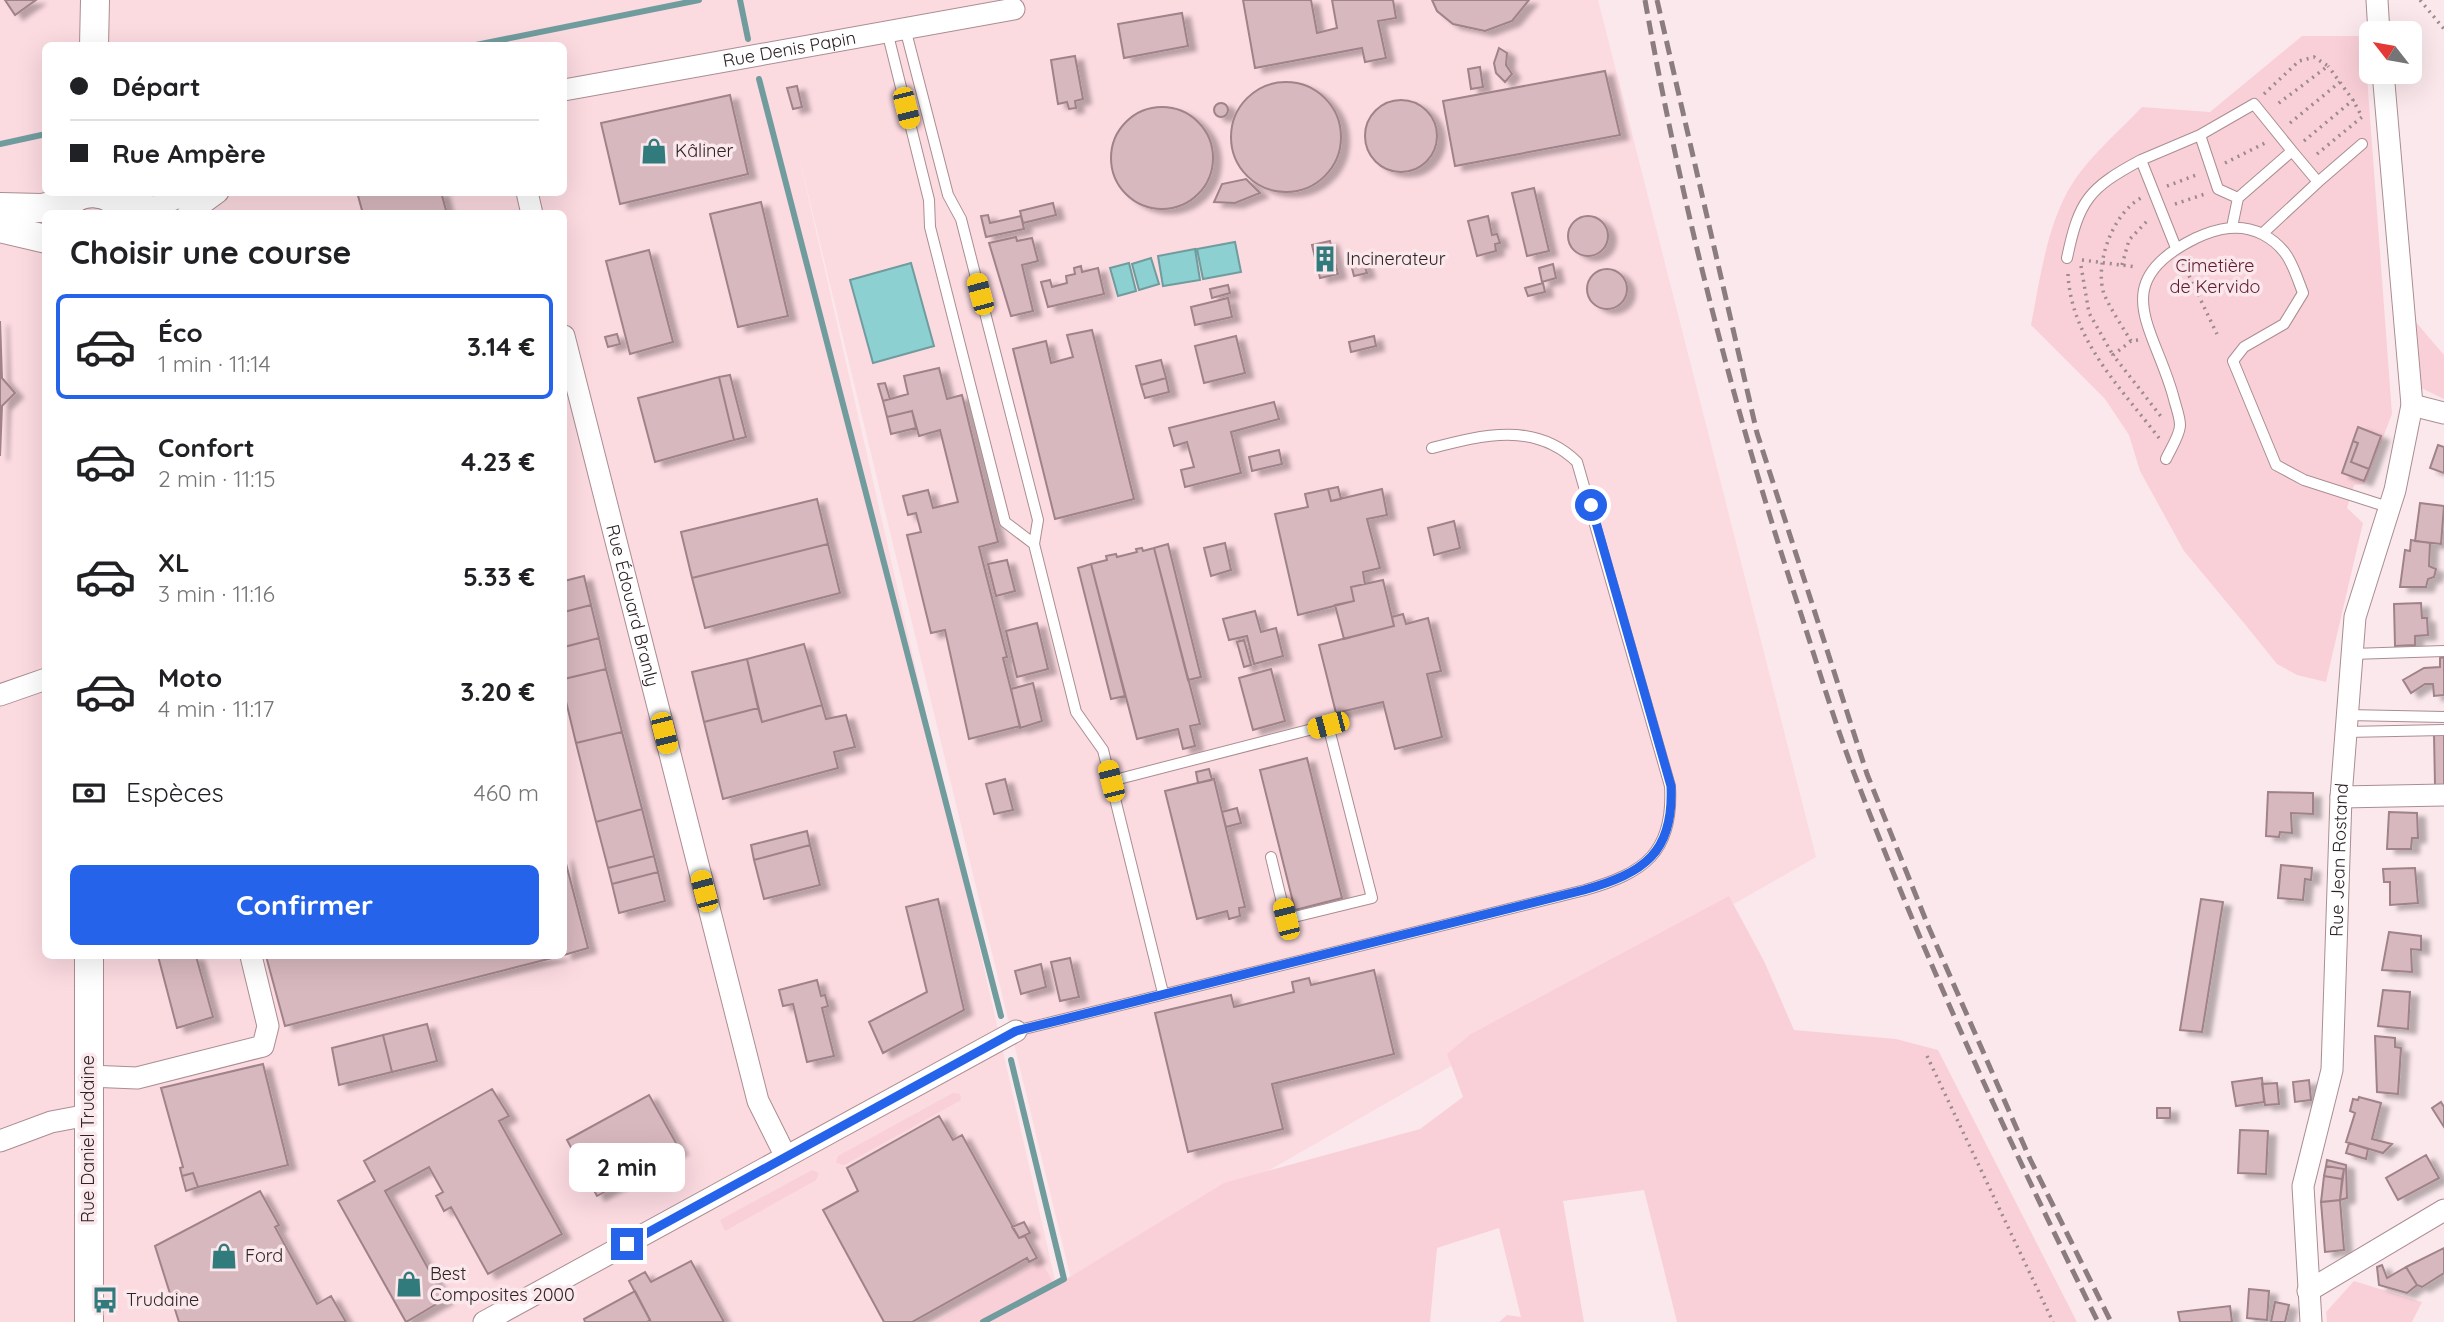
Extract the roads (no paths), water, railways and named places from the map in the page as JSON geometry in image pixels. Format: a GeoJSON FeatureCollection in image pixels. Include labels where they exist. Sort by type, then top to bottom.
{"type":"FeatureCollection","features":[{"type":"Feature","properties":{"kind":"main road"},"geometry":{"type":"LineString","coordinates":[[94,0],[94,42]]}},
{"type":"Feature","properties":{"kind":"main road"},"geometry":{"type":"LineString","coordinates":[[0,208],[42,208],[90,196]]}},
{"type":"Feature","properties":{"kind":"main road"},"geometry":{"type":"LineString","coordinates":[[0,228],[42,239]]}},
{"type":"Feature","properties":{"kind":"main road","name":"Rue Daniel Trudaine"},"geometry":{"type":"LineString","coordinates":[[89,959],[89,1322]]}},
{"type":"Feature","properties":{"kind":"street"},"geometry":{"type":"LineString","coordinates":[[2377,0],[2378,21]]}},
{"type":"Feature","properties":{"kind":"street","name":"Rue Denis Papin"},"geometry":{"type":"LineString","coordinates":[[567,89],[1014,9]]}},
{"type":"Feature","properties":{"kind":"street","name":"Rue Jean Rostand"},"geometry":{"type":"LineString","coordinates":[[2311,1322],[2303,1186],[2332,1070],[2341,797],[2354,617],[2395,490],[2412,405],[2384,84]]}},
{"type":"Feature","properties":{"kind":"street"},"geometry":{"type":"LineString","coordinates":[[117,202],[155,207],[181,196]]}},
{"type":"Feature","properties":{"kind":"street"},"geometry":{"type":"LineString","coordinates":[[193,210],[213,196]]}},
{"type":"Feature","properties":{"kind":"street","name":"Rue Édouard Branly"},"geometry":{"type":"LineString","coordinates":[[567,348],[758,1101],[785,1155]]}},
{"type":"Feature","properties":{"kind":"street"},"geometry":{"type":"LineString","coordinates":[[2412,405],[2444,413]]}},
{"type":"Feature","properties":{"kind":"street"},"geometry":{"type":"LineString","coordinates":[[0,695],[42,681]]}},
{"type":"Feature","properties":{"kind":"street"},"geometry":{"type":"LineString","coordinates":[[2341,797],[2444,795]]}},
{"type":"Feature","properties":{"kind":"street"},"geometry":{"type":"LineString","coordinates":[[88,1076],[136,1078],[263,1046],[268,1026],[252,959]]}},
{"type":"Feature","properties":{"kind":"street"},"geometry":{"type":"LineString","coordinates":[[484,1322],[1016,1031]]}},
{"type":"Feature","properties":{"kind":"street"},"geometry":{"type":"LineString","coordinates":[[0,1141],[51,1122],[88,1115]]}},
{"type":"Feature","properties":{"kind":"street"},"geometry":{"type":"LineString","coordinates":[[2308,1291],[2444,1210]]}},
{"type":"Feature","properties":{"kind":"lane"},"geometry":{"type":"LineString","coordinates":[[896,29],[929,200],[930,227],[1005,522],[1034,544]]}},
{"type":"Feature","properties":{"kind":"lane"},"geometry":{"type":"LineString","coordinates":[[896,29],[948,195],[961,219],[1038,520],[1034,544],[1076,712],[1103,750],[1163,993]]}},
{"type":"Feature","properties":{"kind":"lane"},"geometry":{"type":"LineString","coordinates":[[2067,258],[2074,221],[2088,197],[2111,176],[2200,135],[2254,104],[2318,182]]}},
{"type":"Feature","properties":{"kind":"lane"},"geometry":{"type":"LineString","coordinates":[[2200,135],[2218,189],[2238,198]]}},
{"type":"Feature","properties":{"kind":"lane"},"geometry":{"type":"LineString","coordinates":[[2262,234],[2362,144]]}},
{"type":"Feature","properties":{"kind":"lane"},"geometry":{"type":"LineString","coordinates":[[2232,227],[2238,198],[2292,151]]}},
{"type":"Feature","properties":{"kind":"lane"},"geometry":{"type":"LineString","coordinates":[[2141,160],[2176,248]]}},
{"type":"Feature","properties":{"kind":"lane"},"geometry":{"type":"LineString","coordinates":[[2167,455],[2180,426],[2171,388],[2150,338],[2143,307],[2146,278],[2169,252],[2204,235],[2232,227],[2262,234],[2288,253],[2303,293],[2284,324],[2244,347],[2233,361],[2276,465],[2304,480],[2388,507]]}},
{"type":"Feature","properties":{"kind":"lane"},"geometry":{"type":"LineString","coordinates":[[1016,1031],[1615,881],[1637,871],[1662,844],[1672,807],[1671,786],[1577,462],[1548,441],[1511,433],[1483,435],[1432,448]]}},
{"type":"Feature","properties":{"kind":"lane"},"geometry":{"type":"LineString","coordinates":[[2352,654],[2444,650]]}},
{"type":"Feature","properties":{"kind":"lane"},"geometry":{"type":"LineString","coordinates":[[2346,724],[2444,717]]}},
{"type":"Feature","properties":{"kind":"lane"},"geometry":{"type":"LineString","coordinates":[[2346,724],[2444,730]]}},
{"type":"Feature","properties":{"kind":"lane"},"geometry":{"type":"LineString","coordinates":[[1111,781],[1328,725],[1372,898],[1286,919],[1271,858]]}},
{"type":"Feature","properties":{"kind":"water"},"geometry":{"type":"Polygon","coordinates":[[[1235,242],[1241,272],[1203,279],[1197,249],[1235,242]]]}},
{"type":"Feature","properties":{"kind":"water"},"geometry":{"type":"Polygon","coordinates":[[[1195,249],[1200,280],[1163,286],[1158,256],[1195,249]]]}},
{"type":"Feature","properties":{"kind":"water"},"geometry":{"type":"Polygon","coordinates":[[[1151,258],[1159,284],[1139,290],[1132,264],[1151,258]]]}},
{"type":"Feature","properties":{"kind":"water"},"geometry":{"type":"Polygon","coordinates":[[[911,263],[934,346],[873,363],[850,280],[911,263]]]}},
{"type":"Feature","properties":{"kind":"water"},"geometry":{"type":"Polygon","coordinates":[[[1129,263],[1136,291],[1118,296],[1110,268],[1129,263]]]}},
{"type":"Feature","properties":{"kind":"waterway"},"geometry":{"type":"LineString","coordinates":[[491,42],[699,0]]}},
{"type":"Feature","properties":{"kind":"waterway"},"geometry":{"type":"LineString","coordinates":[[740,0],[748,39]]}},
{"type":"Feature","properties":{"kind":"waterway"},"geometry":{"type":"LineString","coordinates":[[759,79],[1001,1016]]}},
{"type":"Feature","properties":{"kind":"waterway"},"geometry":{"type":"LineString","coordinates":[[0,144],[42,135]]}},
{"type":"Feature","properties":{"kind":"waterway"},"geometry":{"type":"LineString","coordinates":[[983,1322],[1064,1279],[1011,1060]]}},
{"type":"Feature","properties":{"kind":"railway"},"geometry":{"type":"LineString","coordinates":[[1645,0],[1693,233],[1732,387],[1777,539],[1842,740],[1941,987],[2033,1189],[2098,1322]]}},
{"type":"Feature","properties":{"kind":"railway"},"geometry":{"type":"LineString","coordinates":[[1657,0],[1757,433],[1867,774],[1929,928],[2030,1159],[2111,1322]]}},
{"type":"Feature","properties":{"kind":"place","name":"Kâliner"},"geometry":{"type":"Point","coordinates":[654,151]}},
{"type":"Feature","properties":{"kind":"place","name":"Incinerateur"},"geometry":{"type":"Point","coordinates":[1325,259]}},
{"type":"Feature","properties":{"kind":"place","name":"Ford"},"geometry":{"type":"Point","coordinates":[224,1256]}},
{"type":"Feature","properties":{"kind":"place","name":"Best Composites 2000"},"geometry":{"type":"Point","coordinates":[409,1284]}},
{"type":"Feature","properties":{"kind":"place","name":"Trudaine"},"geometry":{"type":"Point","coordinates":[105,1300]}},
{"type":"Feature","properties":{"kind":"park label","name":"Cimetière de Kervido"},"geometry":{"type":"Point","coordinates":[2215,276]}}]}
